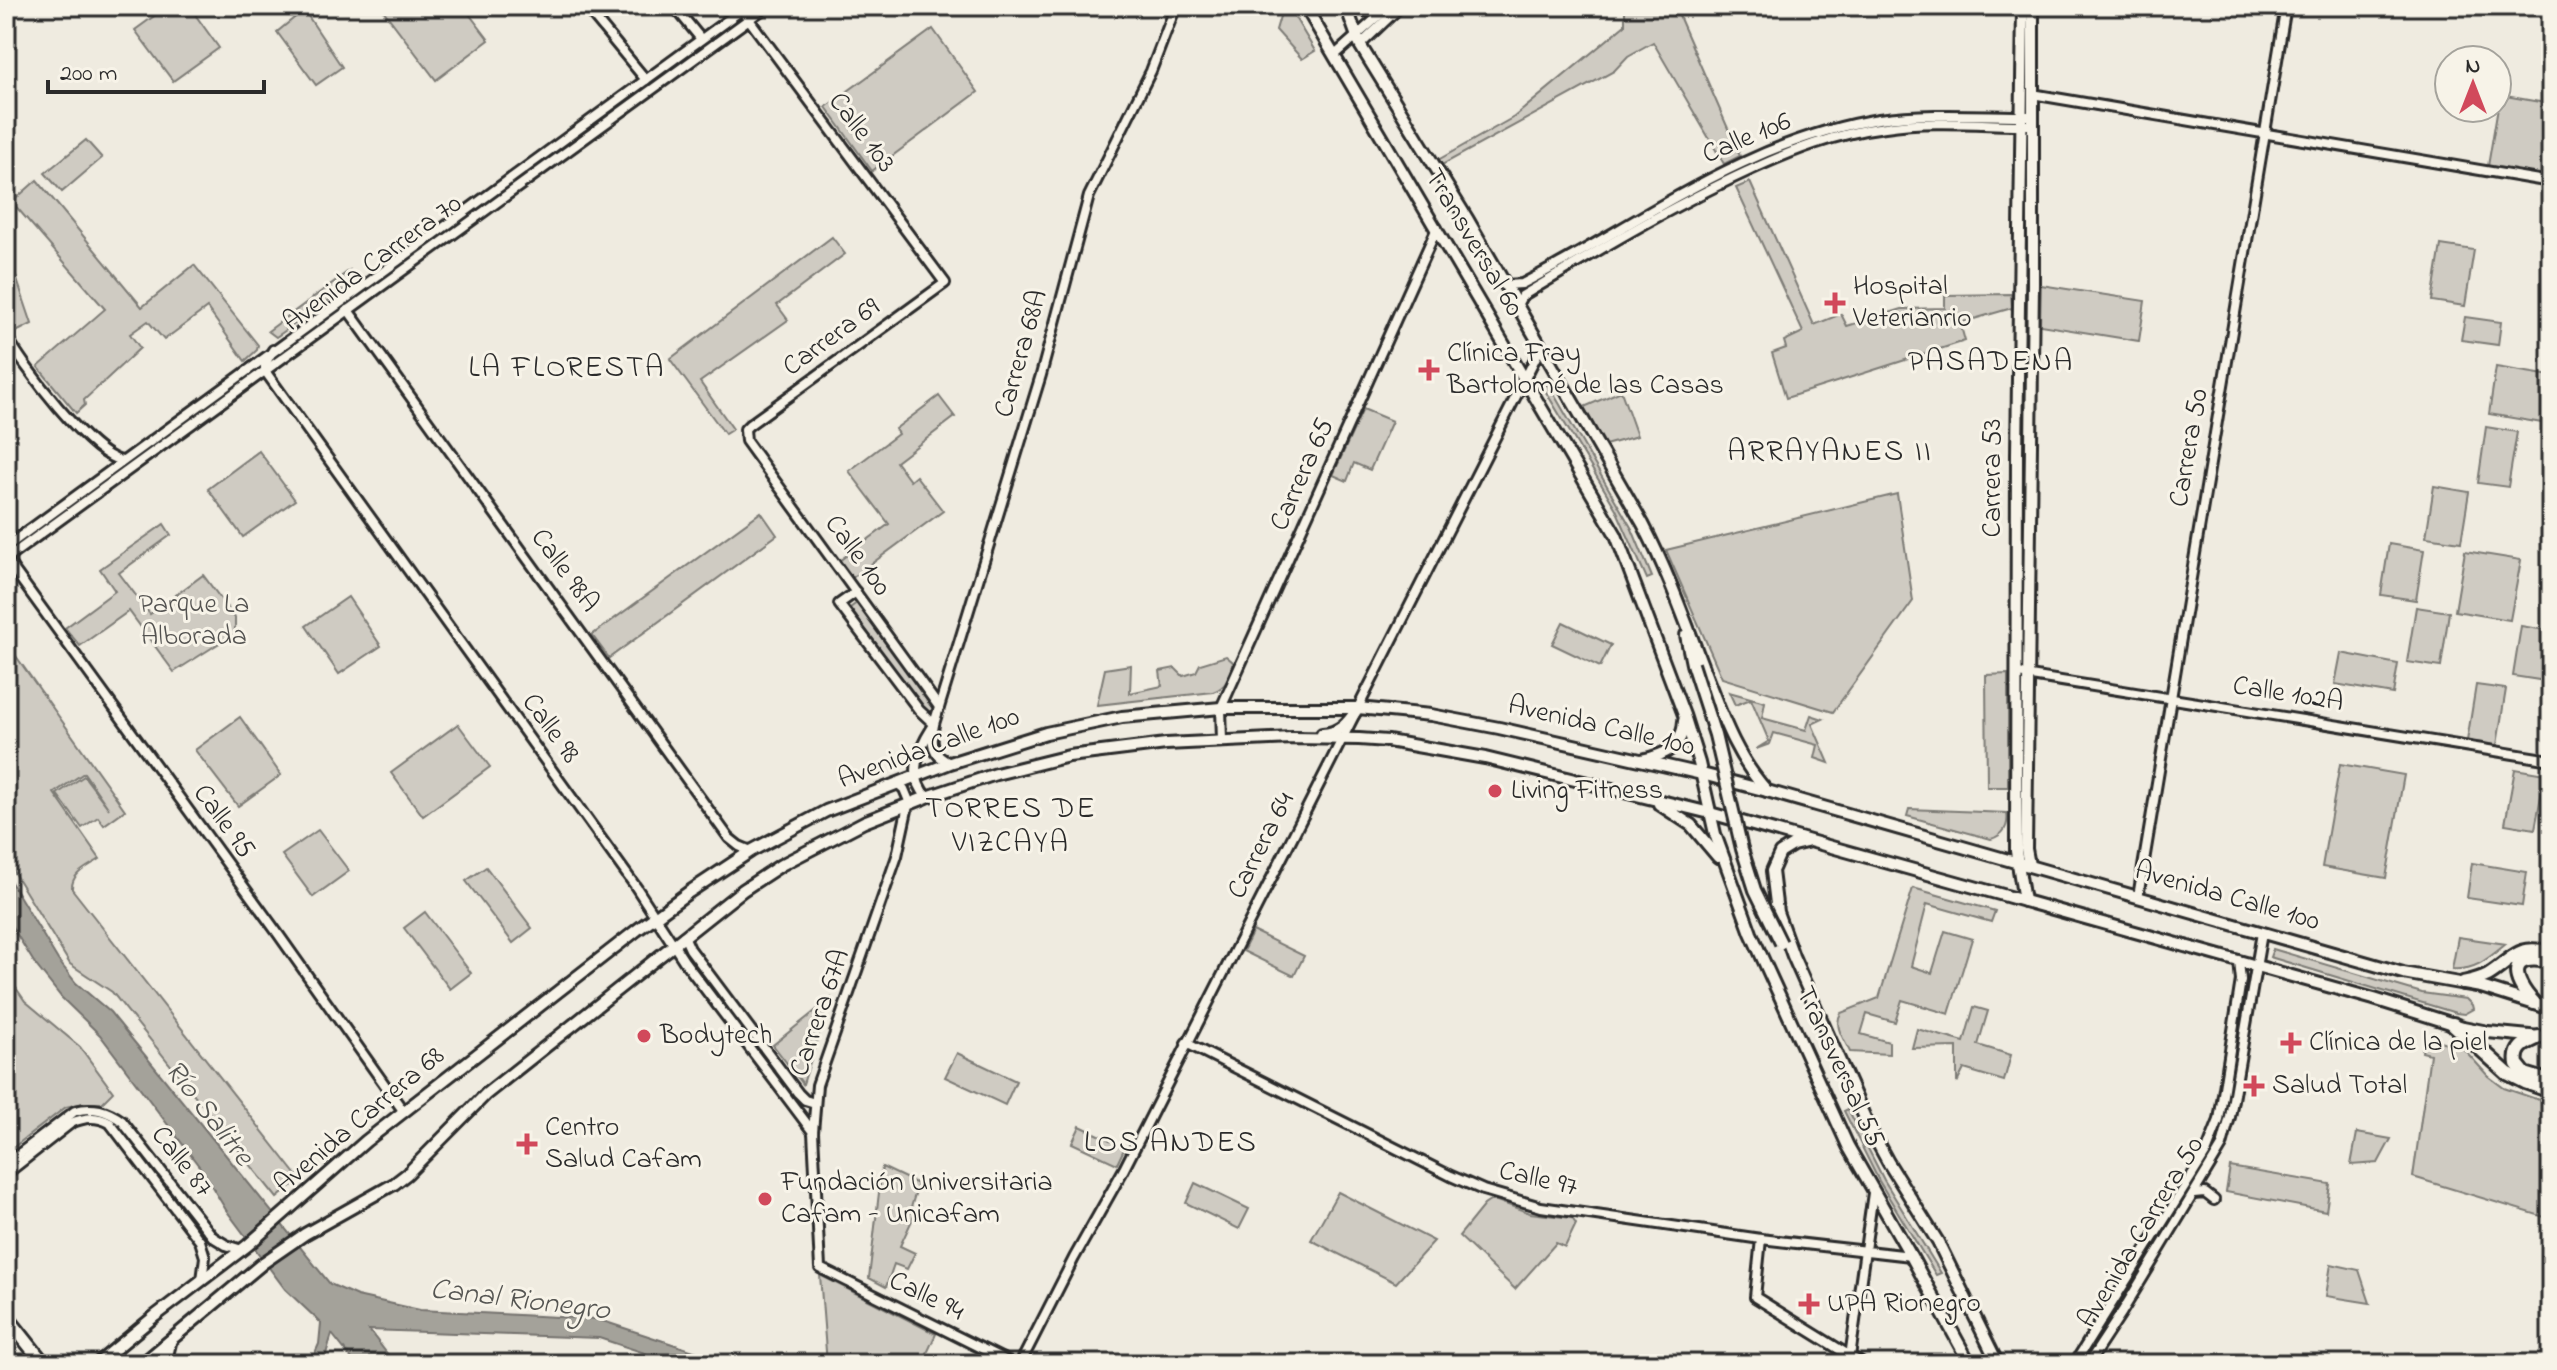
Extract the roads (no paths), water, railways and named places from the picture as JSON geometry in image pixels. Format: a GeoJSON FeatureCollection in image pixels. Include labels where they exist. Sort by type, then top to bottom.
{"type":"FeatureCollection","features":[{"type":"Feature","properties":{"kind":"highway"},"geometry":{"type":"LineString","coordinates":[[2463,983],[2487,975],[2522,951],[2535,949],[2551,953]]}},
{"type":"Feature","properties":{"kind":"highway"},"geometry":{"type":"LineString","coordinates":[[2534,1003],[2520,987],[2516,970],[2526,960],[2551,962]]}},
{"type":"Feature","properties":{"kind":"highway"},"geometry":{"type":"LineString","coordinates":[[2453,1024],[2507,1073],[2551,1091]]}},
{"type":"Feature","properties":{"kind":"highway"},"geometry":{"type":"LineString","coordinates":[[2545,1038],[2521,1046],[2516,1052],[2517,1064],[2525,1074],[2551,1082]]}},
{"type":"Feature","properties":{"kind":"highway"},"geometry":{"type":"LineString","coordinates":[[6,1316],[44,1364]]}},
{"type":"Feature","properties":{"kind":"highway"},"geometry":{"type":"LineString","coordinates":[[164,1364],[169,1343]]}},
{"type":"Feature","properties":{"kind":"main road","name":"Transversal 60"},"geometry":{"type":"LineString","coordinates":[[1305,6],[1616,535],[1684,715],[1702,774]]}},
{"type":"Feature","properties":{"kind":"main road","name":"Transversal 60"},"geometry":{"type":"LineString","coordinates":[[1346,6],[1358,41],[1506,285],[1643,524],[1660,558],[1727,731],[1748,767],[1767,791]]}},
{"type":"Feature","properties":{"kind":"main road"},"geometry":{"type":"LineString","coordinates":[[1355,6],[1364,10],[1387,9]]}},
{"type":"Feature","properties":{"kind":"main road","name":"Carrera 53"},"geometry":{"type":"LineString","coordinates":[[2023,6],[2026,121],[2017,483],[2026,849],[2023,864],[2024,901]]}},
{"type":"Feature","properties":{"kind":"main road","name":"Carrera 53"},"geometry":{"type":"LineString","coordinates":[[2026,121],[2032,94],[2033,6]]}},
{"type":"Feature","properties":{"kind":"main road","name":"Transversal 60"},"geometry":{"type":"LineString","coordinates":[[1684,619],[1692,664],[1715,735],[1746,863],[1755,890],[1781,943],[1793,957]]}},
{"type":"Feature","properties":{"kind":"main road","name":"Avenida Calle 100"},"geometry":{"type":"LineString","coordinates":[[655,916],[751,851],[826,811],[950,763],[1019,741],[1085,724],[1155,712],[1221,708],[1358,708],[1437,716],[1702,774],[2262,933],[2418,976],[2514,995],[2551,1009]]}},
{"type":"Feature","properties":{"kind":"main road"},"geometry":{"type":"LineString","coordinates":[[1237,741],[1258,735],[1328,734],[1343,727],[1358,708]]}},
{"type":"Feature","properties":{"kind":"main road"},"geometry":{"type":"LineString","coordinates":[[1638,760],[1660,756],[1676,746],[1682,734],[1684,715]]}},
{"type":"Feature","properties":{"kind":"main road","name":"Avenida Calle 100"},"geometry":{"type":"LineString","coordinates":[[673,944],[772,869],[864,822],[996,774],[1069,756],[1143,746],[1222,741],[1388,741],[1458,753],[1710,813],[2374,999],[2453,1024],[2488,1032],[2545,1038]]}},
{"type":"Feature","properties":{"kind":"main road","name":"Transversal 55"},"geometry":{"type":"LineString","coordinates":[[1702,774],[1727,872],[1795,1033],[1841,1134],[1970,1364]]}},
{"type":"Feature","properties":{"kind":"main road"},"geometry":{"type":"LineString","coordinates":[[1635,794],[1662,805],[1691,825],[1727,872]]}},
{"type":"Feature","properties":{"kind":"main road","name":"Transversal 55"},"geometry":{"type":"LineString","coordinates":[[1811,841],[1786,849],[1776,860],[1772,871],[1777,912],[1793,957],[1869,1127],[1933,1233],[1998,1364]]}},
{"type":"Feature","properties":{"kind":"main road","name":"Avenida Carrera 68"},"geometry":{"type":"LineString","coordinates":[[97,1364],[245,1248],[366,1141],[655,916]]}},
{"type":"Feature","properties":{"kind":"main road","name":"Avenida Carrera 68"},"geometry":{"type":"LineString","coordinates":[[142,1364],[263,1263],[305,1234],[407,1174],[486,1094],[673,944]]}},
{"type":"Feature","properties":{"kind":"street"},"geometry":{"type":"LineString","coordinates":[[585,6],[646,80]]}},
{"type":"Feature","properties":{"kind":"street"},"geometry":{"type":"LineString","coordinates":[[674,6],[701,39]]}},
{"type":"Feature","properties":{"kind":"street","name":"Avenida Carrera 70"},"geometry":{"type":"LineString","coordinates":[[6,559],[767,6]]}},
{"type":"Feature","properties":{"kind":"street","name":"Carrera 68A"},"geometry":{"type":"LineString","coordinates":[[915,776],[921,746],[934,724],[1041,375],[1089,196],[1144,86],[1176,6]]}},
{"type":"Feature","properties":{"kind":"street"},"geometry":{"type":"LineString","coordinates":[[1335,55],[1358,41],[1401,6]]}},
{"type":"Feature","properties":{"kind":"street","name":"Carrera 50"},"geometry":{"type":"LineString","coordinates":[[2138,897],[2286,6]]}},
{"type":"Feature","properties":{"kind":"street","name":"Avenida Carrera 70"},"geometry":{"type":"LineString","coordinates":[[6,547],[744,8]]}},
{"type":"Feature","properties":{"kind":"street","name":"Calle 103"},"geometry":{"type":"LineString","coordinates":[[744,8],[749,19],[945,283]]}},
{"type":"Feature","properties":{"kind":"street"},"geometry":{"type":"LineString","coordinates":[[1358,41],[1387,9]]}},
{"type":"Feature","properties":{"kind":"street"},"geometry":{"type":"LineString","coordinates":[[2032,94],[2551,182]]}},
{"type":"Feature","properties":{"kind":"street","name":"Calle 106"},"geometry":{"type":"LineString","coordinates":[[1506,285],[1522,284],[1690,189],[1785,144],[1880,119],[1916,116],[2026,121]]}},
{"type":"Feature","properties":{"kind":"street","name":"Calle 106"},"geometry":{"type":"LineString","coordinates":[[1517,305],[1522,296],[1694,195],[1788,153],[1839,136],[1884,127],[2026,121]]}},
{"type":"Feature","properties":{"kind":"street","name":"Carrera 65"},"geometry":{"type":"LineString","coordinates":[[1222,741],[1221,708],[1437,228]]}},
{"type":"Feature","properties":{"kind":"street"},"geometry":{"type":"LineString","coordinates":[[433,248],[445,236],[444,232],[439,231]]}},
{"type":"Feature","properties":{"kind":"street","name":"Carrera 69"},"geometry":{"type":"LineString","coordinates":[[745,429],[945,283]]}},
{"type":"Feature","properties":{"kind":"street","name":"Calle 98A"},"geometry":{"type":"LineString","coordinates":[[348,310],[729,838],[751,851]]}},
{"type":"Feature","properties":{"kind":"street"},"geometry":{"type":"LineString","coordinates":[[6,335],[32,376],[101,450],[110,458],[122,461]]}},
{"type":"Feature","properties":{"kind":"street","name":"Carrera 64"},"geometry":{"type":"LineString","coordinates":[[1020,1364],[1124,1169],[1541,347]]}},
{"type":"Feature","properties":{"kind":"street"},"geometry":{"type":"LineString","coordinates":[[265,371],[265,364],[273,350]]}},
{"type":"Feature","properties":{"kind":"street","name":"Calle 98"},"geometry":{"type":"LineString","coordinates":[[265,371],[673,944],[813,1132]]}},
{"type":"Feature","properties":{"kind":"street","name":"Calle 100"},"geometry":{"type":"LineString","coordinates":[[745,429],[746,441],[939,707]]}},
{"type":"Feature","properties":{"kind":"street"},"geometry":{"type":"LineString","coordinates":[[101,450],[105,462],[104,474]]}},
{"type":"Feature","properties":{"kind":"street","name":"Calle 95"},"geometry":{"type":"LineString","coordinates":[[6,559],[404,1112]]}},
{"type":"Feature","properties":{"kind":"street","name":"Calle 100"},"geometry":{"type":"LineString","coordinates":[[856,592],[839,604],[919,710],[934,724]]}},
{"type":"Feature","properties":{"kind":"street","name":"Calle 102A"},"geometry":{"type":"LineString","coordinates":[[2023,675],[2551,760]]}},
{"type":"Feature","properties":{"kind":"street"},"geometry":{"type":"LineString","coordinates":[[934,724],[933,748],[940,758],[950,763]]}},
{"type":"Feature","properties":{"kind":"street"},"geometry":{"type":"LineString","coordinates":[[915,776],[927,797]]}},
{"type":"Feature","properties":{"kind":"street"},"geometry":{"type":"LineString","coordinates":[[897,783],[906,792],[909,804]]}},
{"type":"Feature","properties":{"kind":"street","name":"Carrera 67A"},"geometry":{"type":"LineString","coordinates":[[820,1268],[813,1132],[821,1070],[897,856],[909,804]]}},
{"type":"Feature","properties":{"kind":"street","name":"Avenida Carrera 50"},"geometry":{"type":"LineString","coordinates":[[2088,1364],[2214,1162],[2227,1132],[2262,933]]}},
{"type":"Feature","properties":{"kind":"street"},"geometry":{"type":"LineString","coordinates":[[684,936],[690,949],[798,1093],[805,1100],[815,1103]]}},
{"type":"Feature","properties":{"kind":"street","name":"Avenida Carrera 50"},"geometry":{"type":"LineString","coordinates":[[2074,1364],[2213,1137],[2219,1120],[2241,980],[2239,962]]}},
{"type":"Feature","properties":{"kind":"street","name":"Calle 97"},"geometry":{"type":"LineString","coordinates":[[1186,1043],[1483,1190],[1541,1207],[1761,1239],[1911,1256]]}},
{"type":"Feature","properties":{"kind":"street","name":"Calle 87"},"geometry":{"type":"LineString","coordinates":[[6,1164],[70,1114],[83,1109],[101,1110],[122,1121],[213,1237],[226,1245],[245,1248]]}},
{"type":"Feature","properties":{"kind":"street","name":"Calle 87"},"geometry":{"type":"LineString","coordinates":[[6,1174],[71,1123],[81,1118],[103,1119],[116,1127],[200,1241],[205,1257],[202,1280]]}},
{"type":"Feature","properties":{"kind":"street"},"geometry":{"type":"LineString","coordinates":[[1849,1360],[1873,1193]]}},
{"type":"Feature","properties":{"kind":"street"},"geometry":{"type":"LineString","coordinates":[[2194,1195],[2205,1193],[2214,1200]]}},
{"type":"Feature","properties":{"kind":"street"},"geometry":{"type":"LineString","coordinates":[[1761,1239],[1755,1297],[1849,1360],[1863,1364]]}},
{"type":"Feature","properties":{"kind":"street","name":"Calle 94"},"geometry":{"type":"LineString","coordinates":[[820,1268],[1013,1364]]}},
{"type":"Feature","properties":{"kind":"place","name":"Hospital Veterianrio"},"geometry":{"type":"Point","coordinates":[1835,303]}},
{"type":"Feature","properties":{"kind":"place","name":"Clínica Fray Bartolomé de las Casas"},"geometry":{"type":"Point","coordinates":[1429,370]}},
{"type":"Feature","properties":{"kind":"place","name":"Living Fitness"},"geometry":{"type":"Point","coordinates":[1495,791]}},
{"type":"Feature","properties":{"kind":"place","name":"Bodytech"},"geometry":{"type":"Point","coordinates":[644,1036]}},
{"type":"Feature","properties":{"kind":"place","name":"Clínica de la piel"},"geometry":{"type":"Point","coordinates":[2291,1043]}},
{"type":"Feature","properties":{"kind":"place","name":"Salud Total"},"geometry":{"type":"Point","coordinates":[2254,1086]}},
{"type":"Feature","properties":{"kind":"place","name":"Centro Salud Cafam"},"geometry":{"type":"Point","coordinates":[527,1144]}},
{"type":"Feature","properties":{"kind":"place","name":"Fundación Universitaria Cafam - Unicafam"},"geometry":{"type":"Point","coordinates":[765,1199]}},
{"type":"Feature","properties":{"kind":"place","name":"UPA Rionegro"},"geometry":{"type":"Point","coordinates":[1809,1304]}},
{"type":"Feature","properties":{"kind":"district","name":"PASADENA"},"geometry":{"type":"Point","coordinates":[1991,363]}},
{"type":"Feature","properties":{"kind":"district","name":"LA FLORESTA"},"geometry":{"type":"Point","coordinates":[567,369]}},
{"type":"Feature","properties":{"kind":"district","name":"ARRAYANES II"},"geometry":{"type":"Point","coordinates":[1830,453]}},
{"type":"Feature","properties":{"kind":"district","name":"TORRES DE VIZCAYA"},"geometry":{"type":"Point","coordinates":[1011,827]}},
{"type":"Feature","properties":{"kind":"district","name":"LOS ANDES"},"geometry":{"type":"Point","coordinates":[1171,1144]}},
{"type":"Feature","properties":{"kind":"park label","name":"Parque La Alborada"},"geometry":{"type":"Point","coordinates":[194,621]}},
{"type":"Feature","properties":{"kind":"water label","name":"Río Salitre"},"geometry":{"type":"Point","coordinates":[208,1114]}},
{"type":"Feature","properties":{"kind":"water label","name":"Canal Rionegro"},"geometry":{"type":"Point","coordinates":[520,1301]}}]}
